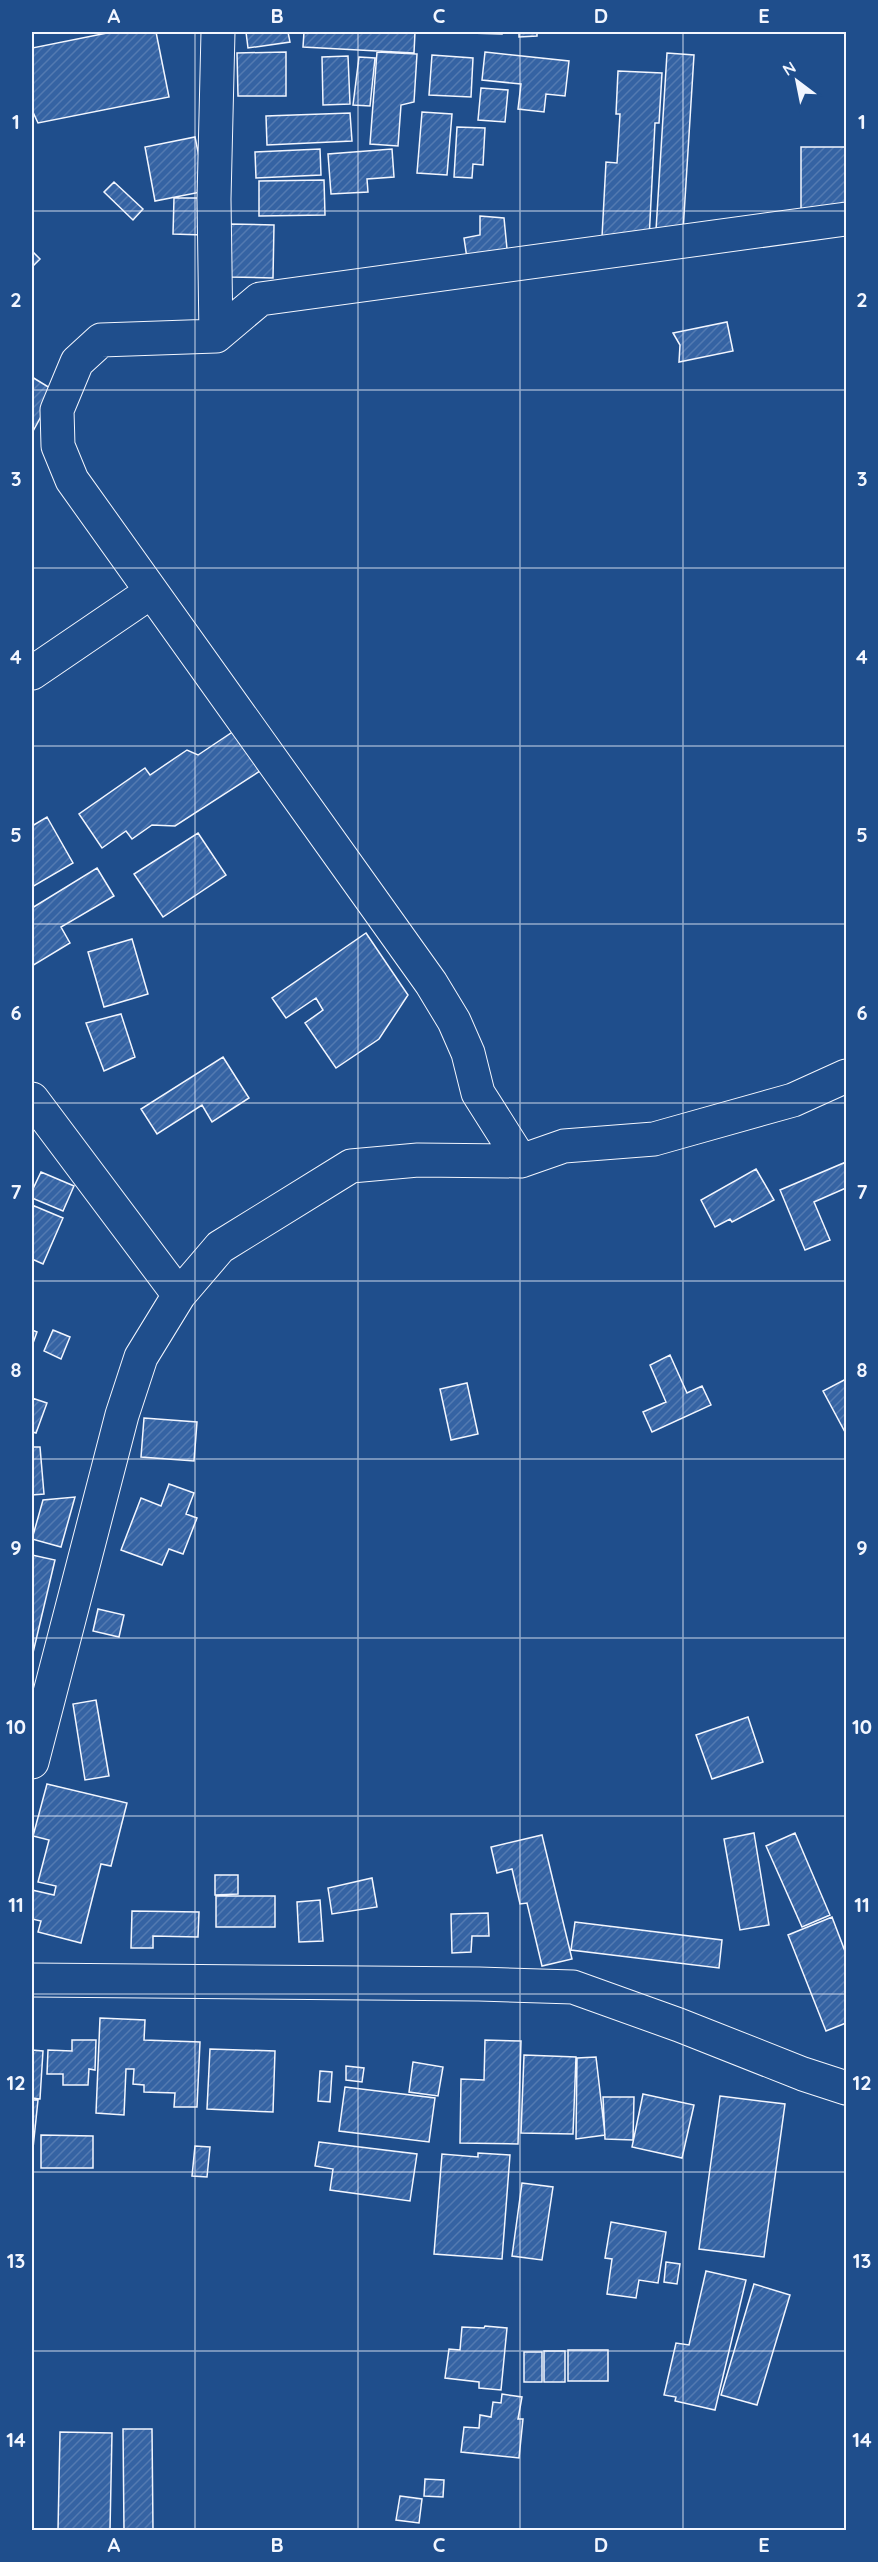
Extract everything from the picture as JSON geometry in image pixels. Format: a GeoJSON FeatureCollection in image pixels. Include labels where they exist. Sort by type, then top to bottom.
{"type":"FeatureCollection","features":[{"type":"Feature","properties":{"kind":"street"},"geometry":{"type":"LineString","coordinates":[[216,336],[214,199],[218,32]]}},
{"type":"Feature","properties":{"kind":"street"},"geometry":{"type":"LineString","coordinates":[[521,1161],[478,1093],[468,1053],[454,1021],[431,983],[72,480],[58,446],[57,410],[77,362],[101,340],[216,336],[260,299],[846,219]]}},
{"type":"Feature","properties":{"kind":"street"},"geometry":{"type":"LineString","coordinates":[[32,673],[152,592]]}},
{"type":"Feature","properties":{"kind":"street"},"geometry":{"type":"LineString","coordinates":[[32,1762],[122,1415],[141,1357],[179,1295],[220,1247],[351,1166],[418,1160],[521,1161],[564,1146],[654,1139],[793,1100],[846,1076]]}},
{"type":"Feature","properties":{"kind":"street"},"geometry":{"type":"LineString","coordinates":[[32,1099],[179,1295]]}},
{"type":"Feature","properties":{"kind":"street"},"geometry":{"type":"LineString","coordinates":[[32,1980],[467,1983],[573,1987],[846,2088]]}},
{"type":"Feature","properties":{"kind":"building"},"geometry":{"type":"Polygon","coordinates":[[[112,32],[156,32],[169,97],[38,123],[32,110],[32,48],[112,32]]]}},
{"type":"Feature","properties":{"kind":"building"},"geometry":{"type":"Polygon","coordinates":[[[246,32],[288,32],[290,42],[248,48],[246,32]]]}},
{"type":"Feature","properties":{"kind":"building"},"geometry":{"type":"Polygon","coordinates":[[[304,32],[415,32],[414,53],[303,47],[304,32]]]}},
{"type":"Feature","properties":{"kind":"building"},"geometry":{"type":"Polygon","coordinates":[[[502,32],[502,34],[469,33],[502,32]]]}},
{"type":"Feature","properties":{"kind":"building"},"geometry":{"type":"Polygon","coordinates":[[[519,32],[537,32],[537,36],[519,37],[519,32]]]}},
{"type":"Feature","properties":{"kind":"building"},"geometry":{"type":"Polygon","coordinates":[[[286,52],[286,96],[238,96],[237,53],[286,52]]]}},
{"type":"Feature","properties":{"kind":"building"},"geometry":{"type":"Polygon","coordinates":[[[377,52],[417,54],[414,102],[401,105],[398,146],[370,144],[377,52]]]}},
{"type":"Feature","properties":{"kind":"building"},"geometry":{"type":"Polygon","coordinates":[[[485,52],[569,61],[565,96],[546,94],[544,112],[518,109],[521,84],[482,80],[485,52]]]}},
{"type":"Feature","properties":{"kind":"building"},"geometry":{"type":"Polygon","coordinates":[[[667,53],[694,55],[683,231],[656,230],[667,53]]]}},
{"type":"Feature","properties":{"kind":"building"},"geometry":{"type":"Polygon","coordinates":[[[432,55],[473,58],[471,97],[429,95],[432,55]]]}},
{"type":"Feature","properties":{"kind":"building"},"geometry":{"type":"Polygon","coordinates":[[[348,56],[350,104],[323,105],[322,57],[348,56]]]}},
{"type":"Feature","properties":{"kind":"building"},"geometry":{"type":"Polygon","coordinates":[[[359,57],[375,58],[370,106],[353,105],[359,57]]]}},
{"type":"Feature","properties":{"kind":"building"},"geometry":{"type":"Polygon","coordinates":[[[618,71],[662,73],[659,123],[655,123],[649,240],[602,237],[606,162],[617,163],[620,114],[616,114],[618,71]]]}},
{"type":"Feature","properties":{"kind":"building"},"geometry":{"type":"Polygon","coordinates":[[[481,88],[508,90],[505,122],[478,120],[481,88]]]}},
{"type":"Feature","properties":{"kind":"building"},"geometry":{"type":"Polygon","coordinates":[[[422,112],[452,114],[447,175],[417,173],[422,112]]]}},
{"type":"Feature","properties":{"kind":"building"},"geometry":{"type":"Polygon","coordinates":[[[350,113],[352,141],[267,145],[266,116],[350,113]]]}},
{"type":"Feature","properties":{"kind":"building"},"geometry":{"type":"Polygon","coordinates":[[[457,127],[485,128],[483,165],[473,164],[472,178],[454,177],[457,127]]]}},
{"type":"Feature","properties":{"kind":"building"},"geometry":{"type":"Polygon","coordinates":[[[195,137],[206,191],[155,201],[145,147],[195,137]]]}},
{"type":"Feature","properties":{"kind":"building"},"geometry":{"type":"Polygon","coordinates":[[[801,147],[846,147],[846,210],[801,211],[801,147]]]}},
{"type":"Feature","properties":{"kind":"building"},"geometry":{"type":"Polygon","coordinates":[[[320,149],[321,175],[256,178],[255,152],[320,149]]]}},
{"type":"Feature","properties":{"kind":"building"},"geometry":{"type":"Polygon","coordinates":[[[392,149],[394,177],[367,179],[368,192],[331,194],[328,154],[392,149]]]}},
{"type":"Feature","properties":{"kind":"building"},"geometry":{"type":"Polygon","coordinates":[[[324,180],[325,215],[259,216],[259,181],[324,180]]]}},
{"type":"Feature","properties":{"kind":"building"},"geometry":{"type":"Polygon","coordinates":[[[114,182],[143,209],[133,220],[104,192],[114,182]]]}},
{"type":"Feature","properties":{"kind":"building"},"geometry":{"type":"Polygon","coordinates":[[[174,198],[203,198],[203,235],[173,234],[174,198]]]}},
{"type":"Feature","properties":{"kind":"building"},"geometry":{"type":"Polygon","coordinates":[[[480,216],[504,218],[508,259],[468,265],[464,238],[480,235],[480,216]]]}},
{"type":"Feature","properties":{"kind":"building"},"geometry":{"type":"Polygon","coordinates":[[[230,224],[274,225],[273,278],[230,277],[230,224]]]}},
{"type":"Feature","properties":{"kind":"building"},"geometry":{"type":"Polygon","coordinates":[[[32,251],[40,259],[32,267],[32,251]]]}},
{"type":"Feature","properties":{"kind":"building"},"geometry":{"type":"Polygon","coordinates":[[[727,322],[733,351],[679,362],[680,345],[673,333],[727,322]]]}},
{"type":"Feature","properties":{"kind":"building"},"geometry":{"type":"Polygon","coordinates":[[[32,377],[55,391],[32,433],[32,377]]]}},
{"type":"Feature","properties":{"kind":"building"},"geometry":{"type":"Polygon","coordinates":[[[234,731],[260,771],[175,826],[152,825],[132,839],[126,831],[102,848],[79,814],[145,768],[150,775],[187,750],[198,755],[234,731]]]}},
{"type":"Feature","properties":{"kind":"building"},"geometry":{"type":"Polygon","coordinates":[[[47,817],[73,863],[32,887],[32,826],[47,817]]]}},
{"type":"Feature","properties":{"kind":"building"},"geometry":{"type":"Polygon","coordinates":[[[198,833],[226,875],[163,917],[134,874],[198,833]]]}},
{"type":"Feature","properties":{"kind":"building"},"geometry":{"type":"Polygon","coordinates":[[[97,868],[114,896],[61,927],[70,943],[32,966],[32,908],[97,868]]]}},
{"type":"Feature","properties":{"kind":"building"},"geometry":{"type":"Polygon","coordinates":[[[366,933],[408,995],[379,1039],[336,1068],[305,1023],[323,1010],[316,998],[286,1018],[272,998],[366,933]]]}},
{"type":"Feature","properties":{"kind":"building"},"geometry":{"type":"Polygon","coordinates":[[[132,939],[148,994],[104,1007],[88,952],[132,939]]]}},
{"type":"Feature","properties":{"kind":"building"},"geometry":{"type":"Polygon","coordinates":[[[121,1014],[135,1057],[104,1071],[86,1023],[121,1014]]]}},
{"type":"Feature","properties":{"kind":"building"},"geometry":{"type":"Polygon","coordinates":[[[223,1057],[249,1098],[212,1122],[202,1105],[157,1134],[141,1109],[223,1057]]]}},
{"type":"Feature","properties":{"kind":"building"},"geometry":{"type":"Polygon","coordinates":[[[846,1162],[846,1188],[814,1202],[830,1240],[805,1250],[780,1190],[846,1162]]]}},
{"type":"Feature","properties":{"kind":"building"},"geometry":{"type":"Polygon","coordinates":[[[756,1169],[774,1200],[732,1222],[730,1219],[715,1227],[701,1200],[756,1169]]]}},
{"type":"Feature","properties":{"kind":"building"},"geometry":{"type":"Polygon","coordinates":[[[41,1172],[74,1186],[63,1211],[32,1198],[32,1191],[41,1172]]]}},
{"type":"Feature","properties":{"kind":"building"},"geometry":{"type":"Polygon","coordinates":[[[32,1205],[63,1218],[43,1264],[32,1259],[32,1205]]]}},
{"type":"Feature","properties":{"kind":"building"},"geometry":{"type":"Polygon","coordinates":[[[32,1330],[37,1332],[32,1346],[32,1330]]]}},
{"type":"Feature","properties":{"kind":"building"},"geometry":{"type":"Polygon","coordinates":[[[53,1330],[70,1337],[61,1359],[44,1351],[53,1330]]]}},
{"type":"Feature","properties":{"kind":"building"},"geometry":{"type":"Polygon","coordinates":[[[670,1355],[687,1393],[702,1386],[711,1405],[652,1432],[643,1412],[666,1402],[650,1365],[670,1355]]]}},
{"type":"Feature","properties":{"kind":"building"},"geometry":{"type":"Polygon","coordinates":[[[846,1379],[846,1431],[845,1432],[823,1391],[846,1379]]]}},
{"type":"Feature","properties":{"kind":"building"},"geometry":{"type":"Polygon","coordinates":[[[467,1383],[478,1434],[451,1440],[440,1389],[467,1383]]]}},
{"type":"Feature","properties":{"kind":"building"},"geometry":{"type":"Polygon","coordinates":[[[32,1398],[47,1403],[36,1433],[32,1432],[32,1398]]]}},
{"type":"Feature","properties":{"kind":"building"},"geometry":{"type":"Polygon","coordinates":[[[144,1418],[197,1422],[194,1461],[141,1457],[144,1418]]]}},
{"type":"Feature","properties":{"kind":"building"},"geometry":{"type":"Polygon","coordinates":[[[32,1447],[40,1447],[44,1494],[32,1495],[32,1447]]]}},
{"type":"Feature","properties":{"kind":"building"},"geometry":{"type":"Polygon","coordinates":[[[169,1484],[194,1493],[186,1514],[197,1518],[183,1554],[169,1549],[162,1565],[121,1550],[141,1498],[161,1506],[169,1484]]]}},
{"type":"Feature","properties":{"kind":"building"},"geometry":{"type":"Polygon","coordinates":[[[75,1497],[61,1547],[32,1539],[43,1500],[75,1497]]]}},
{"type":"Feature","properties":{"kind":"building"},"geometry":{"type":"Polygon","coordinates":[[[32,1555],[55,1560],[32,1657],[32,1555]]]}},
{"type":"Feature","properties":{"kind":"building"},"geometry":{"type":"Polygon","coordinates":[[[98,1609],[124,1615],[119,1637],[93,1631],[98,1609]]]}},
{"type":"Feature","properties":{"kind":"building"},"geometry":{"type":"Polygon","coordinates":[[[96,1700],[109,1776],[85,1780],[73,1704],[96,1700]]]}},
{"type":"Feature","properties":{"kind":"building"},"geometry":{"type":"Polygon","coordinates":[[[748,1717],[763,1762],[712,1779],[696,1735],[748,1717]]]}},
{"type":"Feature","properties":{"kind":"building"},"geometry":{"type":"Polygon","coordinates":[[[47,1784],[127,1803],[111,1866],[101,1864],[81,1943],[38,1932],[41,1921],[32,1919],[32,1890],[54,1895],[56,1886],[38,1882],[49,1840],[33,1836],[47,1784]]]}},
{"type":"Feature","properties":{"kind":"building"},"geometry":{"type":"Polygon","coordinates":[[[754,1833],[769,1925],[740,1930],[724,1839],[754,1833]]]}},
{"type":"Feature","properties":{"kind":"building"},"geometry":{"type":"Polygon","coordinates":[[[795,1833],[830,1915],[802,1927],[766,1846],[795,1833]]]}},
{"type":"Feature","properties":{"kind":"building"},"geometry":{"type":"Polygon","coordinates":[[[542,1835],[572,1959],[542,1966],[527,1903],[520,1904],[512,1869],[497,1873],[491,1847],[542,1835]]]}},
{"type":"Feature","properties":{"kind":"building"},"geometry":{"type":"Polygon","coordinates":[[[215,1875],[238,1875],[238,1894],[215,1895],[215,1875]]]}},
{"type":"Feature","properties":{"kind":"building"},"geometry":{"type":"Polygon","coordinates":[[[372,1878],[377,1907],[332,1914],[328,1888],[372,1878]]]}},
{"type":"Feature","properties":{"kind":"building"},"geometry":{"type":"Polygon","coordinates":[[[216,1896],[275,1896],[275,1927],[216,1927],[216,1896]]]}},
{"type":"Feature","properties":{"kind":"building"},"geometry":{"type":"Polygon","coordinates":[[[320,1900],[323,1941],[299,1942],[297,1902],[320,1900]]]}},
{"type":"Feature","properties":{"kind":"building"},"geometry":{"type":"Polygon","coordinates":[[[132,1911],[199,1912],[198,1937],[153,1936],[153,1948],[131,1948],[132,1911]]]}},
{"type":"Feature","properties":{"kind":"building"},"geometry":{"type":"Polygon","coordinates":[[[488,1913],[489,1936],[472,1936],[471,1952],[452,1953],[451,1914],[488,1913]]]}},
{"type":"Feature","properties":{"kind":"building"},"geometry":{"type":"Polygon","coordinates":[[[832,1917],[846,1954],[846,2023],[826,2031],[788,1935],[832,1917]]]}},
{"type":"Feature","properties":{"kind":"building"},"geometry":{"type":"Polygon","coordinates":[[[575,1922],[722,1940],[719,1968],[571,1950],[575,1922]]]}},
{"type":"Feature","properties":{"kind":"building"},"geometry":{"type":"Polygon","coordinates":[[[100,2018],[145,2020],[144,2040],[200,2042],[197,2107],[174,2107],[175,2093],[144,2092],[144,2085],[133,2084],[134,2069],[126,2069],[124,2115],[96,2113],[100,2018]]]}},
{"type":"Feature","properties":{"kind":"building"},"geometry":{"type":"Polygon","coordinates":[[[72,2040],[96,2040],[95,2070],[89,2069],[88,2085],[63,2085],[63,2074],[47,2074],[48,2050],[72,2051],[72,2040]]]}},
{"type":"Feature","properties":{"kind":"building"},"geometry":{"type":"Polygon","coordinates":[[[485,2040],[521,2041],[518,2144],[460,2143],[461,2079],[484,2080],[485,2040]]]}},
{"type":"Feature","properties":{"kind":"building"},"geometry":{"type":"Polygon","coordinates":[[[210,2049],[275,2051],[273,2112],[207,2109],[210,2049]]]}},
{"type":"Feature","properties":{"kind":"building"},"geometry":{"type":"Polygon","coordinates":[[[32,2050],[43,2051],[40,2099],[32,2098],[32,2050]]]}},
{"type":"Feature","properties":{"kind":"building"},"geometry":{"type":"Polygon","coordinates":[[[524,2055],[576,2057],[573,2134],[521,2133],[524,2055]]]}},
{"type":"Feature","properties":{"kind":"building"},"geometry":{"type":"Polygon","coordinates":[[[596,2057],[605,2135],[576,2139],[577,2058],[596,2057]]]}},
{"type":"Feature","properties":{"kind":"building"},"geometry":{"type":"Polygon","coordinates":[[[413,2062],[443,2067],[438,2096],[409,2092],[413,2062]]]}},
{"type":"Feature","properties":{"kind":"building"},"geometry":{"type":"Polygon","coordinates":[[[346,2066],[364,2068],[362,2082],[346,2080],[346,2066]]]}},
{"type":"Feature","properties":{"kind":"building"},"geometry":{"type":"Polygon","coordinates":[[[320,2071],[332,2072],[330,2102],[318,2101],[320,2071]]]}},
{"type":"Feature","properties":{"kind":"building"},"geometry":{"type":"Polygon","coordinates":[[[345,2087],[435,2098],[429,2142],[339,2131],[345,2087]]]}},
{"type":"Feature","properties":{"kind":"building"},"geometry":{"type":"Polygon","coordinates":[[[643,2094],[694,2105],[682,2158],[632,2147],[643,2094]]]}},
{"type":"Feature","properties":{"kind":"building"},"geometry":{"type":"Polygon","coordinates":[[[720,2096],[785,2104],[764,2257],[699,2249],[720,2096]]]}},
{"type":"Feature","properties":{"kind":"building"},"geometry":{"type":"Polygon","coordinates":[[[603,2097],[634,2097],[633,2140],[605,2139],[603,2097]]]}},
{"type":"Feature","properties":{"kind":"building"},"geometry":{"type":"Polygon","coordinates":[[[32,2100],[38,2100],[32,2158],[32,2100]]]}},
{"type":"Feature","properties":{"kind":"building"},"geometry":{"type":"Polygon","coordinates":[[[41,2135],[93,2136],[93,2168],[41,2168],[41,2135]]]}},
{"type":"Feature","properties":{"kind":"building"},"geometry":{"type":"Polygon","coordinates":[[[319,2142],[417,2154],[410,2201],[330,2190],[333,2169],[315,2166],[319,2142]]]}},
{"type":"Feature","properties":{"kind":"building"},"geometry":{"type":"Polygon","coordinates":[[[195,2146],[210,2147],[207,2177],[192,2176],[195,2146]]]}},
{"type":"Feature","properties":{"kind":"building"},"geometry":{"type":"Polygon","coordinates":[[[478,2153],[510,2155],[502,2259],[434,2254],[442,2154],[478,2157],[478,2153]]]}},
{"type":"Feature","properties":{"kind":"building"},"geometry":{"type":"Polygon","coordinates":[[[522,2183],[553,2187],[542,2260],[512,2256],[522,2183]]]}},
{"type":"Feature","properties":{"kind":"building"},"geometry":{"type":"Polygon","coordinates":[[[611,2222],[666,2232],[658,2283],[639,2280],[636,2298],[607,2294],[612,2259],[605,2258],[611,2222]]]}},
{"type":"Feature","properties":{"kind":"building"},"geometry":{"type":"Polygon","coordinates":[[[666,2262],[680,2264],[677,2284],[664,2282],[666,2262]]]}},
{"type":"Feature","properties":{"kind":"building"},"geometry":{"type":"Polygon","coordinates":[[[706,2271],[746,2280],[715,2410],[675,2401],[676,2397],[664,2395],[676,2343],[689,2345],[706,2271]]]}},
{"type":"Feature","properties":{"kind":"building"},"geometry":{"type":"Polygon","coordinates":[[[754,2284],[790,2295],[757,2405],[721,2395],[754,2284]]]}},
{"type":"Feature","properties":{"kind":"building"},"geometry":{"type":"Polygon","coordinates":[[[485,2326],[507,2328],[501,2390],[479,2388],[479,2382],[445,2378],[449,2349],[460,2350],[462,2327],[484,2328],[485,2326]]]}},
{"type":"Feature","properties":{"kind":"building"},"geometry":{"type":"Polygon","coordinates":[[[568,2350],[608,2350],[608,2381],[568,2381],[568,2350]]]}},
{"type":"Feature","properties":{"kind":"building"},"geometry":{"type":"Polygon","coordinates":[[[544,2351],[565,2351],[565,2382],[544,2382],[544,2351]]]}},
{"type":"Feature","properties":{"kind":"building"},"geometry":{"type":"Polygon","coordinates":[[[524,2352],[542,2352],[542,2382],[524,2382],[524,2352]]]}},
{"type":"Feature","properties":{"kind":"building"},"geometry":{"type":"Polygon","coordinates":[[[502,2394],[522,2397],[518,2419],[523,2419],[519,2458],[461,2452],[464,2427],[479,2428],[480,2415],[491,2417],[493,2402],[501,2403],[502,2394]]]}},
{"type":"Feature","properties":{"kind":"building"},"geometry":{"type":"Polygon","coordinates":[[[123,2429],[152,2429],[153,2530],[124,2530],[123,2429]]]}},
{"type":"Feature","properties":{"kind":"building"},"geometry":{"type":"Polygon","coordinates":[[[60,2432],[112,2433],[110,2530],[58,2530],[60,2432]]]}},
{"type":"Feature","properties":{"kind":"building"},"geometry":{"type":"Polygon","coordinates":[[[425,2479],[444,2480],[443,2497],[424,2496],[425,2479]]]}},
{"type":"Feature","properties":{"kind":"building"},"geometry":{"type":"Polygon","coordinates":[[[400,2496],[422,2499],[419,2523],[396,2520],[400,2496]]]}}]}
